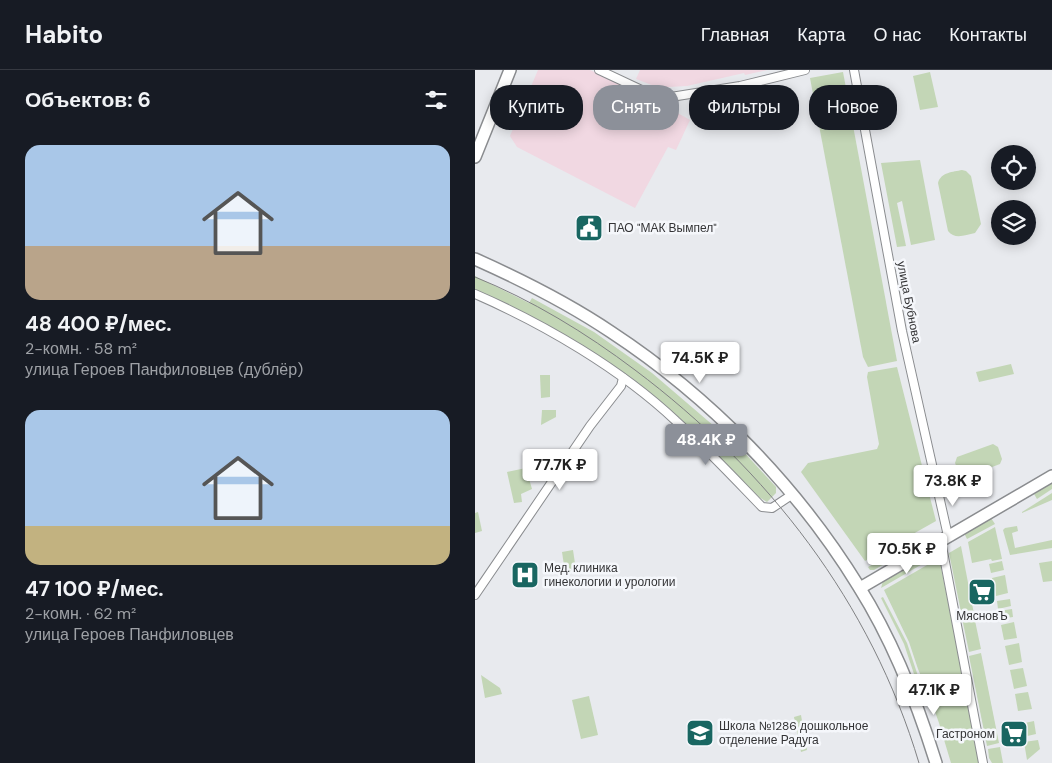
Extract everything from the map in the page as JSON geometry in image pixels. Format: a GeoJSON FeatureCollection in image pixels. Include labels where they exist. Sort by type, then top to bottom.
{"type":"FeatureCollection","features":[{"type":"Feature","properties":{"kind":"main road"},"geometry":{"type":"LineString","coordinates":[[475,157],[510,70]]}},
{"type":"Feature","properties":{"kind":"main road"},"geometry":{"type":"LineString","coordinates":[[475,259],[536,287],[629,344],[660,366],[736,434],[793,494],[860,588],[913,695],[936,763]]}},
{"type":"Feature","properties":{"kind":"main road"},"geometry":{"type":"LineString","coordinates":[[860,588],[1052,476]]}},
{"type":"Feature","properties":{"kind":"street"},"geometry":{"type":"LineString","coordinates":[[599,70],[646,92],[671,97],[743,85],[805,70]]}},
{"type":"Feature","properties":{"kind":"street","name":"улица Бубнова"},"geometry":{"type":"LineString","coordinates":[[854,70],[904,339],[944,538],[983,763]]}},
{"type":"Feature","properties":{"kind":"street"},"geometry":{"type":"LineString","coordinates":[[475,294],[560,338],[623,378],[675,420],[762,507],[772,508],[793,494]]}},
{"type":"Feature","properties":{"kind":"street"},"geometry":{"type":"LineString","coordinates":[[475,595],[590,426],[621,386],[623,378]]}},
{"type":"Feature","properties":{"kind":"shaded area"},"geometry":{"type":"Polygon","coordinates":[[[538,70],[590,70],[622,85],[593,85],[593,130],[679,130],[679,114],[689,119],[689,122],[676,150],[668,147],[635,208],[517,147],[510,136],[513,130],[583,130],[583,85],[532,85],[538,70]]]}},
{"type":"Feature","properties":{"kind":"shaded area"},"geometry":{"type":"Polygon","coordinates":[[[640,70],[767,70],[745,75],[744,73],[687,86],[652,85],[636,79],[640,70]]]}},
{"type":"Feature","properties":{"kind":"green space"},"geometry":{"type":"Polygon","coordinates":[[[843,72],[845,85],[811,85],[810,78],[843,72]]]}},
{"type":"Feature","properties":{"kind":"green space"},"geometry":{"type":"Polygon","coordinates":[[[930,72],[938,107],[920,110],[913,76],[930,72]]]}},
{"type":"Feature","properties":{"kind":"green space"},"geometry":{"type":"Polygon","coordinates":[[[820,130],[854,130],[897,361],[868,367],[863,357],[820,130]]]}},
{"type":"Feature","properties":{"kind":"green space"},"geometry":{"type":"Polygon","coordinates":[[[920,160],[935,240],[911,245],[902,201],[897,203],[906,246],[897,247],[881,163],[920,160]]]}},
{"type":"Feature","properties":{"kind":"green space"},"geometry":{"type":"Polygon","coordinates":[[[962,170],[971,176],[981,224],[975,233],[957,236],[948,231],[938,183],[945,175],[962,170]]]}},
{"type":"Feature","properties":{"kind":"green space"},"geometry":{"type":"Polygon","coordinates":[[[475,276],[529,303],[532,298],[594,332],[652,373],[742,450],[776,487],[776,493],[767,502],[759,497],[669,409],[611,366],[475,291],[475,276]]]}},
{"type":"Feature","properties":{"kind":"green space"},"geometry":{"type":"Polygon","coordinates":[[[1011,364],[1014,374],[979,382],[976,372],[1011,364]]]}},
{"type":"Feature","properties":{"kind":"green space"},"geometry":{"type":"Polygon","coordinates":[[[897,367],[936,521],[865,561],[801,472],[808,463],[877,449],[879,444],[867,377],[868,372],[897,367]]]}},
{"type":"Feature","properties":{"kind":"green space"},"geometry":{"type":"Polygon","coordinates":[[[540,375],[550,375],[550,397],[541,398],[540,375]]]}},
{"type":"Feature","properties":{"kind":"green space"},"geometry":{"type":"Polygon","coordinates":[[[542,410],[556,410],[556,417],[541,425],[542,410]]]}},
{"type":"Feature","properties":{"kind":"green space"},"geometry":{"type":"Polygon","coordinates":[[[993,444],[998,447],[1002,459],[1000,464],[966,477],[960,475],[955,463],[957,457],[993,444]]]}},
{"type":"Feature","properties":{"kind":"green space"},"geometry":{"type":"Polygon","coordinates":[[[526,468],[532,489],[521,494],[522,502],[514,503],[507,472],[526,468]]]}},
{"type":"Feature","properties":{"kind":"green space"},"geometry":{"type":"Polygon","coordinates":[[[1052,482],[1052,489],[1037,499],[1034,494],[1052,482]]]}},
{"type":"Feature","properties":{"kind":"green space"},"geometry":{"type":"Polygon","coordinates":[[[1052,493],[1052,500],[1022,513],[1022,512],[1052,493]]]}},
{"type":"Feature","properties":{"kind":"green space"},"geometry":{"type":"Polygon","coordinates":[[[478,512],[482,531],[475,533],[475,513],[478,512]]]}},
{"type":"Feature","properties":{"kind":"green space"},"geometry":{"type":"Polygon","coordinates":[[[991,518],[995,524],[967,539],[964,533],[991,518]]]}},
{"type":"Feature","properties":{"kind":"green space"},"geometry":{"type":"Polygon","coordinates":[[[1017,526],[1018,531],[1012,533],[1015,548],[1052,540],[1052,548],[1010,555],[1003,530],[1017,526]]]}},
{"type":"Feature","properties":{"kind":"green space"},"geometry":{"type":"Polygon","coordinates":[[[995,527],[1002,559],[972,563],[968,542],[995,527]]]}},
{"type":"Feature","properties":{"kind":"green space"},"geometry":{"type":"Polygon","coordinates":[[[961,546],[974,614],[962,617],[949,553],[961,546]]]}},
{"type":"Feature","properties":{"kind":"green space"},"geometry":{"type":"Polygon","coordinates":[[[900,549],[903,553],[874,570],[870,570],[868,567],[900,549]]]}},
{"type":"Feature","properties":{"kind":"green space"},"geometry":{"type":"Polygon","coordinates":[[[936,549],[938,555],[881,588],[883,581],[888,577],[936,549]]]}},
{"type":"Feature","properties":{"kind":"green space"},"geometry":{"type":"Polygon","coordinates":[[[573,550],[576,570],[565,572],[562,552],[573,550]]]}},
{"type":"Feature","properties":{"kind":"green space"},"geometry":{"type":"Polygon","coordinates":[[[934,561],[936,564],[940,562],[979,759],[983,759],[988,763],[951,763],[939,723],[909,642],[884,590],[934,561]]]}},
{"type":"Feature","properties":{"kind":"green space"},"geometry":{"type":"Polygon","coordinates":[[[1002,561],[1004,570],[991,573],[989,564],[1002,561]]]}},
{"type":"Feature","properties":{"kind":"green space"},"geometry":{"type":"Polygon","coordinates":[[[1052,561],[1052,581],[1043,582],[1039,563],[1052,561]]]}},
{"type":"Feature","properties":{"kind":"green space"},"geometry":{"type":"Polygon","coordinates":[[[1005,575],[1008,593],[996,596],[992,578],[1005,575]]]}},
{"type":"Feature","properties":{"kind":"green space"},"geometry":{"type":"Polygon","coordinates":[[[883,597],[907,643],[922,688],[919,689],[904,644],[881,598],[883,597]]]}},
{"type":"Feature","properties":{"kind":"green space"},"geometry":{"type":"Polygon","coordinates":[[[1010,599],[1011,606],[998,609],[997,601],[1010,599]]]}},
{"type":"Feature","properties":{"kind":"green space"},"geometry":{"type":"Polygon","coordinates":[[[1012,609],[1013,617],[1000,619],[999,611],[1012,609]]]}},
{"type":"Feature","properties":{"kind":"green space"},"geometry":{"type":"Polygon","coordinates":[[[974,616],[981,649],[969,652],[962,618],[974,616]]]}},
{"type":"Feature","properties":{"kind":"green space"},"geometry":{"type":"Polygon","coordinates":[[[1014,622],[1017,638],[1004,640],[1001,625],[1014,622]]]}},
{"type":"Feature","properties":{"kind":"green space"},"geometry":{"type":"Polygon","coordinates":[[[1019,643],[1022,662],[1009,665],[1005,646],[1019,643]]]}},
{"type":"Feature","properties":{"kind":"green space"},"geometry":{"type":"Polygon","coordinates":[[[981,653],[999,743],[987,746],[969,656],[981,653]]]}},
{"type":"Feature","properties":{"kind":"green space"},"geometry":{"type":"Polygon","coordinates":[[[1023,668],[1027,686],[1014,689],[1010,670],[1023,668]]]}},
{"type":"Feature","properties":{"kind":"green space"},"geometry":{"type":"Polygon","coordinates":[[[481,675],[500,688],[502,694],[485,698],[481,675]]]}},
{"type":"Feature","properties":{"kind":"green space"},"geometry":{"type":"Polygon","coordinates":[[[1028,692],[1032,709],[1018,711],[1015,694],[1028,692]]]}},
{"type":"Feature","properties":{"kind":"green space"},"geometry":{"type":"Polygon","coordinates":[[[589,696],[598,735],[581,739],[572,700],[589,696]]]}},
{"type":"Feature","properties":{"kind":"green space"},"geometry":{"type":"Polygon","coordinates":[[[801,715],[807,750],[801,752],[794,717],[801,715]]]}},
{"type":"Feature","properties":{"kind":"green space"},"geometry":{"type":"Polygon","coordinates":[[[1034,721],[1036,734],[1023,737],[1020,724],[1034,721]]]}},
{"type":"Feature","properties":{"kind":"green space"},"geometry":{"type":"Polygon","coordinates":[[[1038,740],[1040,749],[1027,760],[1024,742],[1038,740]]]}},
{"type":"Feature","properties":{"kind":"green space"},"geometry":{"type":"Polygon","coordinates":[[[1000,747],[1003,763],[992,763],[989,758],[988,749],[1000,747]]]}},
{"type":"Feature","properties":{"kind":"tram line"},"geometry":{"type":"LineString","coordinates":[[475,277],[517,296],[558,318],[635,370],[683,409],[729,451],[771,496],[809,544],[843,594],[873,648],[898,704],[919,763]]}},
{"type":"Feature","properties":{"kind":"place","name":"ПАО \"МАК Вымпел\""},"geometry":{"type":"Point","coordinates":[589,228]}},
{"type":"Feature","properties":{"kind":"place","name":"Мед. клиника гинекологии и урологии"},"geometry":{"type":"Point","coordinates":[525,575]}},
{"type":"Feature","properties":{"kind":"place","name":"МясновЪ"},"geometry":{"type":"Point","coordinates":[982,592]}},
{"type":"Feature","properties":{"kind":"place","name":"Школа №1286 дошкольное отделение Радуга"},"geometry":{"type":"Point","coordinates":[700,733]}},
{"type":"Feature","properties":{"kind":"place","name":"Гастроном"},"geometry":{"type":"Point","coordinates":[1014,734]}}]}
